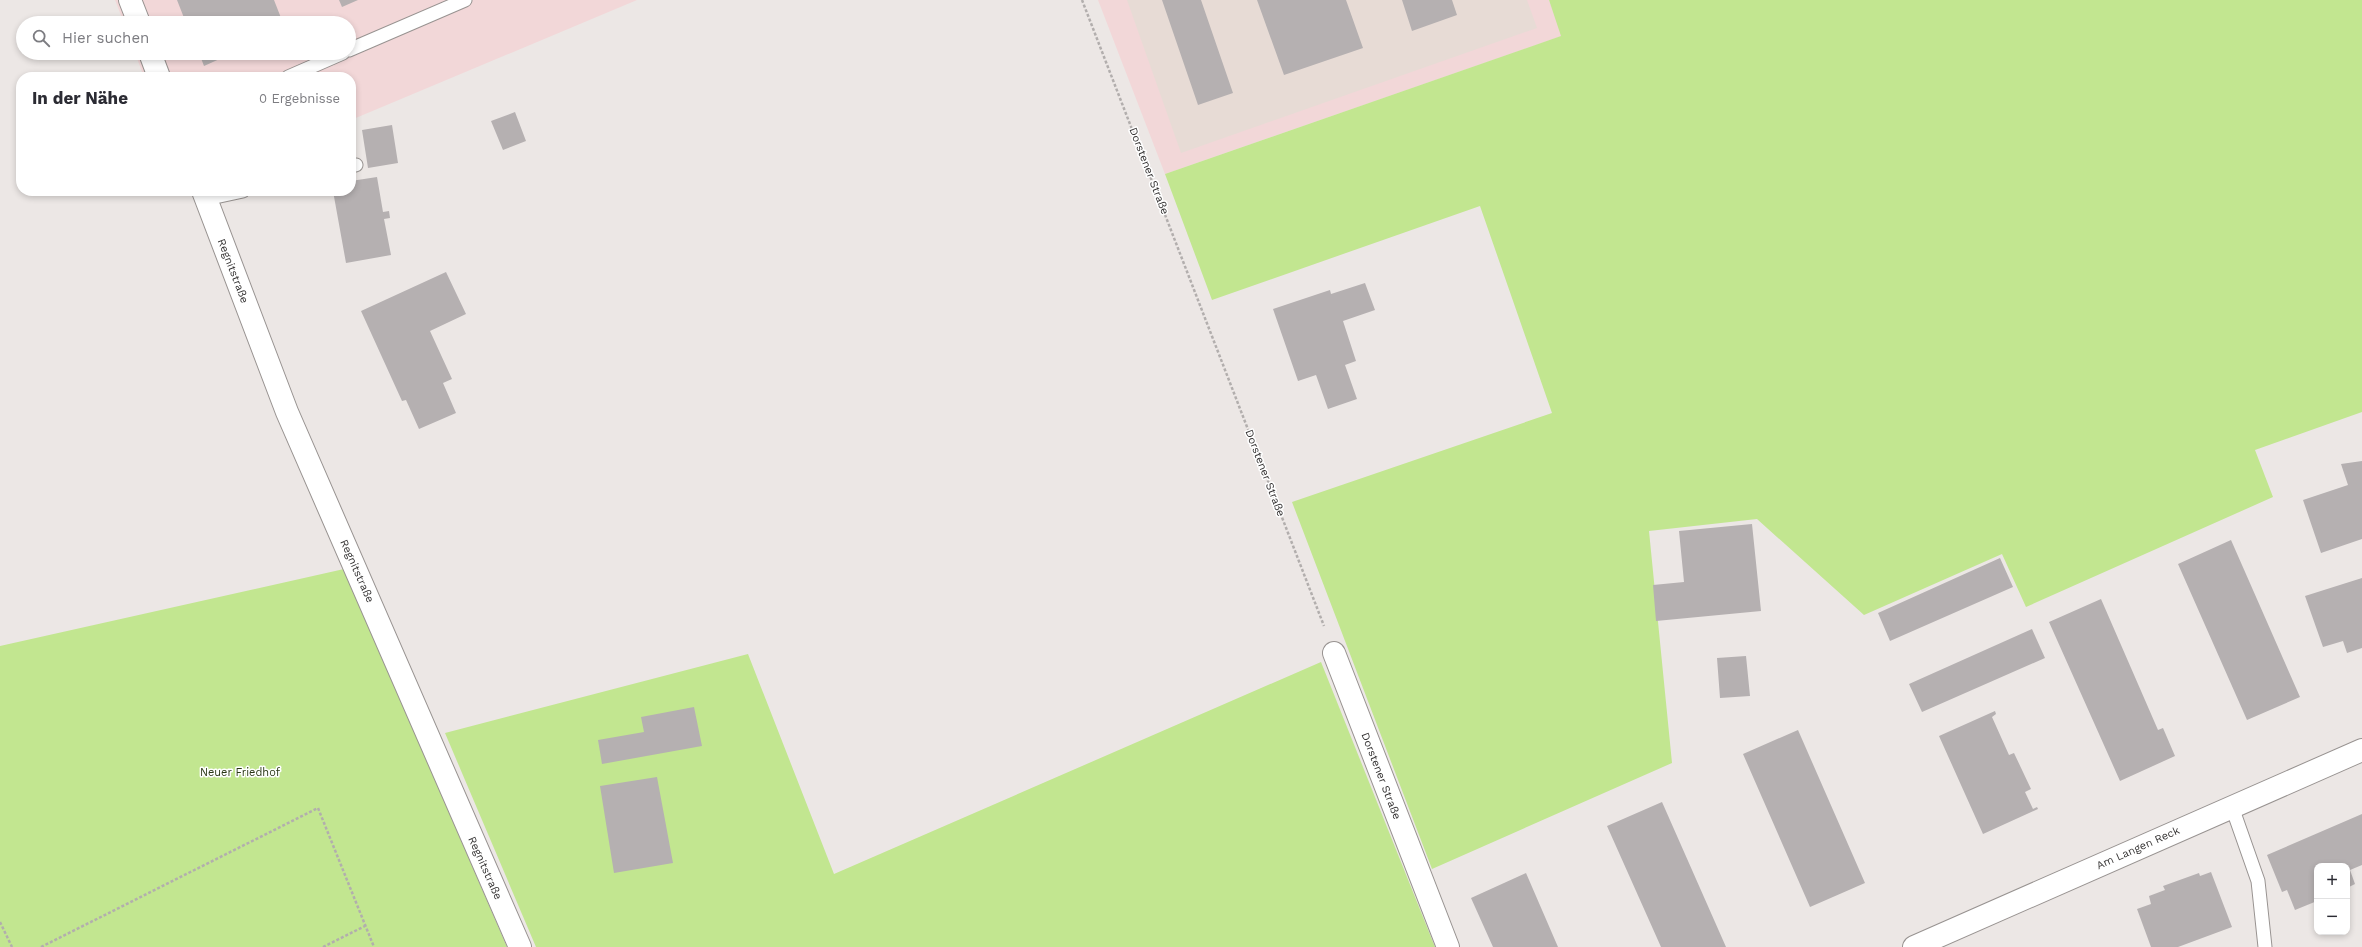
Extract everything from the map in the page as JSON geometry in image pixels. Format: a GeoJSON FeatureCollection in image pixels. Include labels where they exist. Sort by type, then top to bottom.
{"type":"FeatureCollection","features":[{"type":"Feature","properties":{"kind":"street"},"geometry":{"type":"LineString","coordinates":[[130,0],[136,16]]}},
{"type":"Feature","properties":{"kind":"street"},"geometry":{"type":"LineString","coordinates":[[153,60],[157,72]]}},
{"type":"Feature","properties":{"kind":"street","name":"Regnitstraße"},"geometry":{"type":"LineString","coordinates":[[204,196],[287,412],[520,947]]}},
{"type":"Feature","properties":{"kind":"street","name":"Dorstener Straße"},"geometry":{"type":"LineString","coordinates":[[1334,653],[1448,947]]}},
{"type":"Feature","properties":{"kind":"street","name":"Am Langen Reck"},"geometry":{"type":"LineString","coordinates":[[1914,947],[2362,750]]}},
{"type":"Feature","properties":{"kind":"lane"},"geometry":{"type":"LineString","coordinates":[[356,47],[465,0]]}},
{"type":"Feature","properties":{"kind":"lane"},"geometry":{"type":"LineString","coordinates":[[299,72],[327,60]]}},
{"type":"Feature","properties":{"kind":"lane"},"geometry":{"type":"LineString","coordinates":[[2232,807],[2258,881],[2265,947]]}},
{"type":"Feature","properties":{"kind":"path","name":"Dorstener Straße"},"geometry":{"type":"LineString","coordinates":[[1082,0],[1334,653]]}},
{"type":"Feature","properties":{"kind":"path"},"geometry":{"type":"LineString","coordinates":[[41,947],[318,808],[374,947]]}},
{"type":"Feature","properties":{"kind":"path"},"geometry":{"type":"LineString","coordinates":[[0,922],[12,947]]}},
{"type":"Feature","properties":{"kind":"path"},"geometry":{"type":"LineString","coordinates":[[323,947],[365,926]]}},
{"type":"Feature","properties":{"kind":"shaded area"},"geometry":{"type":"Polygon","coordinates":[[[115,0],[637,0],[356,118],[356,72],[142,72],[138,60],[356,60],[356,16],[121,16],[115,0]]]}},
{"type":"Feature","properties":{"kind":"shaded area"},"geometry":{"type":"Polygon","coordinates":[[[1098,0],[1549,0],[1562,36],[1165,174],[1098,0]]]}},
{"type":"Feature","properties":{"kind":"shaded area"},"geometry":{"type":"Polygon","coordinates":[[[1127,0],[1527,0],[1537,28],[1181,153],[1127,0]]]}},
{"type":"Feature","properties":{"kind":"green space"},"geometry":{"type":"Polygon","coordinates":[[[1549,0],[2362,0],[2362,412],[2255,450],[2273,497],[2026,607],[2002,554],[1864,615],[1757,519],[1649,531],[1672,763],[1432,869],[1292,502],[1552,413],[1480,206],[1212,300],[1165,174],[1561,36],[1549,0]]]}},
{"type":"Feature","properties":{"kind":"green space","name":"Neuer Friedhof"},"geometry":{"type":"Polygon","coordinates":[[[344,569],[507,947],[0,947],[0,646],[344,569]]]}},
{"type":"Feature","properties":{"kind":"green space"},"geometry":{"type":"Polygon","coordinates":[[[748,654],[834,874],[1321,662],[1435,947],[536,947],[445,733],[748,654]]]}},
{"type":"Feature","properties":{"kind":"building"},"geometry":{"type":"Polygon","coordinates":[[[177,0],[274,0],[280,16],[183,16],[177,0]]]}},
{"type":"Feature","properties":{"kind":"building"},"geometry":{"type":"Polygon","coordinates":[[[339,0],[358,0],[342,7],[339,0]]]}},
{"type":"Feature","properties":{"kind":"building"},"geometry":{"type":"Polygon","coordinates":[[[1162,0],[1201,0],[1233,93],[1198,105],[1162,0]]]}},
{"type":"Feature","properties":{"kind":"building"},"geometry":{"type":"Polygon","coordinates":[[[1257,0],[1346,0],[1363,48],[1284,75],[1257,0]]]}},
{"type":"Feature","properties":{"kind":"building"},"geometry":{"type":"Polygon","coordinates":[[[1402,0],[1452,0],[1457,15],[1412,31],[1402,0]]]}},
{"type":"Feature","properties":{"kind":"building"},"geometry":{"type":"Polygon","coordinates":[[[202,60],[217,60],[204,66],[202,60]]]}},
{"type":"Feature","properties":{"kind":"building"},"geometry":{"type":"Polygon","coordinates":[[[515,112],[526,141],[503,150],[491,121],[515,112]]]}},
{"type":"Feature","properties":{"kind":"building"},"geometry":{"type":"Polygon","coordinates":[[[392,125],[398,163],[368,168],[362,130],[392,125]]]}},
{"type":"Feature","properties":{"kind":"building"},"geometry":{"type":"Polygon","coordinates":[[[377,177],[383,212],[389,211],[390,218],[384,219],[391,255],[346,263],[334,196],[356,196],[356,180],[377,177]]]}},
{"type":"Feature","properties":{"kind":"building"},"geometry":{"type":"Polygon","coordinates":[[[446,272],[466,314],[430,331],[452,379],[443,383],[456,413],[419,429],[406,400],[402,401],[361,311],[446,272]]]}},
{"type":"Feature","properties":{"kind":"building"},"geometry":{"type":"Polygon","coordinates":[[[1365,283],[1375,310],[1343,321],[1356,361],[1345,365],[1357,399],[1328,409],[1316,375],[1298,381],[1273,309],[1330,290],[1331,294],[1365,283]]]}},
{"type":"Feature","properties":{"kind":"building"},"geometry":{"type":"Polygon","coordinates":[[[2362,461],[2362,539],[2321,553],[2303,500],[2348,485],[2341,464],[2362,461]]]}},
{"type":"Feature","properties":{"kind":"building"},"geometry":{"type":"Polygon","coordinates":[[[1752,524],[1761,611],[1656,621],[1653,585],[1684,582],[1679,531],[1752,524]]]}},
{"type":"Feature","properties":{"kind":"building"},"geometry":{"type":"Polygon","coordinates":[[[2231,540],[2300,697],[2247,720],[2178,564],[2231,540]]]}},
{"type":"Feature","properties":{"kind":"building"},"geometry":{"type":"Polygon","coordinates":[[[2000,558],[2013,587],[1890,641],[1878,613],[2000,558]]]}},
{"type":"Feature","properties":{"kind":"building"},"geometry":{"type":"Polygon","coordinates":[[[2362,578],[2362,648],[2347,653],[2343,641],[2323,647],[2305,596],[2362,578]]]}},
{"type":"Feature","properties":{"kind":"building"},"geometry":{"type":"Polygon","coordinates":[[[2101,599],[2158,730],[2163,728],[2175,756],[2120,781],[2049,622],[2101,599]]]}},
{"type":"Feature","properties":{"kind":"building"},"geometry":{"type":"Polygon","coordinates":[[[2032,629],[2045,658],[1922,712],[1909,684],[2032,629]]]}},
{"type":"Feature","properties":{"kind":"building"},"geometry":{"type":"Polygon","coordinates":[[[1746,656],[1750,696],[1720,698],[1717,658],[1746,656]]]}},
{"type":"Feature","properties":{"kind":"building"},"geometry":{"type":"Polygon","coordinates":[[[694,707],[702,746],[602,764],[598,740],[644,732],[641,717],[694,707]]]}},
{"type":"Feature","properties":{"kind":"building"},"geometry":{"type":"Polygon","coordinates":[[[1995,711],[1996,714],[1992,717],[2009,755],[2014,753],[2031,789],[2025,792],[2033,809],[2037,807],[2038,809],[1983,834],[1939,736],[1995,711]]]}},
{"type":"Feature","properties":{"kind":"building"},"geometry":{"type":"Polygon","coordinates":[[[1798,730],[1865,883],[1810,907],[1743,754],[1798,730]]]}},
{"type":"Feature","properties":{"kind":"building"},"geometry":{"type":"Polygon","coordinates":[[[657,777],[673,863],[614,873],[600,786],[657,777]]]}},
{"type":"Feature","properties":{"kind":"building"},"geometry":{"type":"Polygon","coordinates":[[[1662,802],[1726,947],[1661,947],[1607,826],[1662,802]]]}},
{"type":"Feature","properties":{"kind":"building"},"geometry":{"type":"Polygon","coordinates":[[[2362,814],[2362,865],[2350,870],[2350,863],[2314,863],[2314,902],[2295,910],[2287,890],[2282,892],[2267,855],[2362,814]]]}},
{"type":"Feature","properties":{"kind":"building"},"geometry":{"type":"Polygon","coordinates":[[[2350,870],[2355,884],[2350,886],[2350,870]]]}},
{"type":"Feature","properties":{"kind":"building"},"geometry":{"type":"Polygon","coordinates":[[[2211,872],[2232,927],[2178,947],[2151,947],[2137,909],[2151,904],[2149,896],[2165,890],[2163,886],[2199,873],[2200,876],[2211,872]]]}},
{"type":"Feature","properties":{"kind":"building"},"geometry":{"type":"Polygon","coordinates":[[[1526,873],[1558,947],[1493,947],[1471,898],[1526,873]]]}}]}
